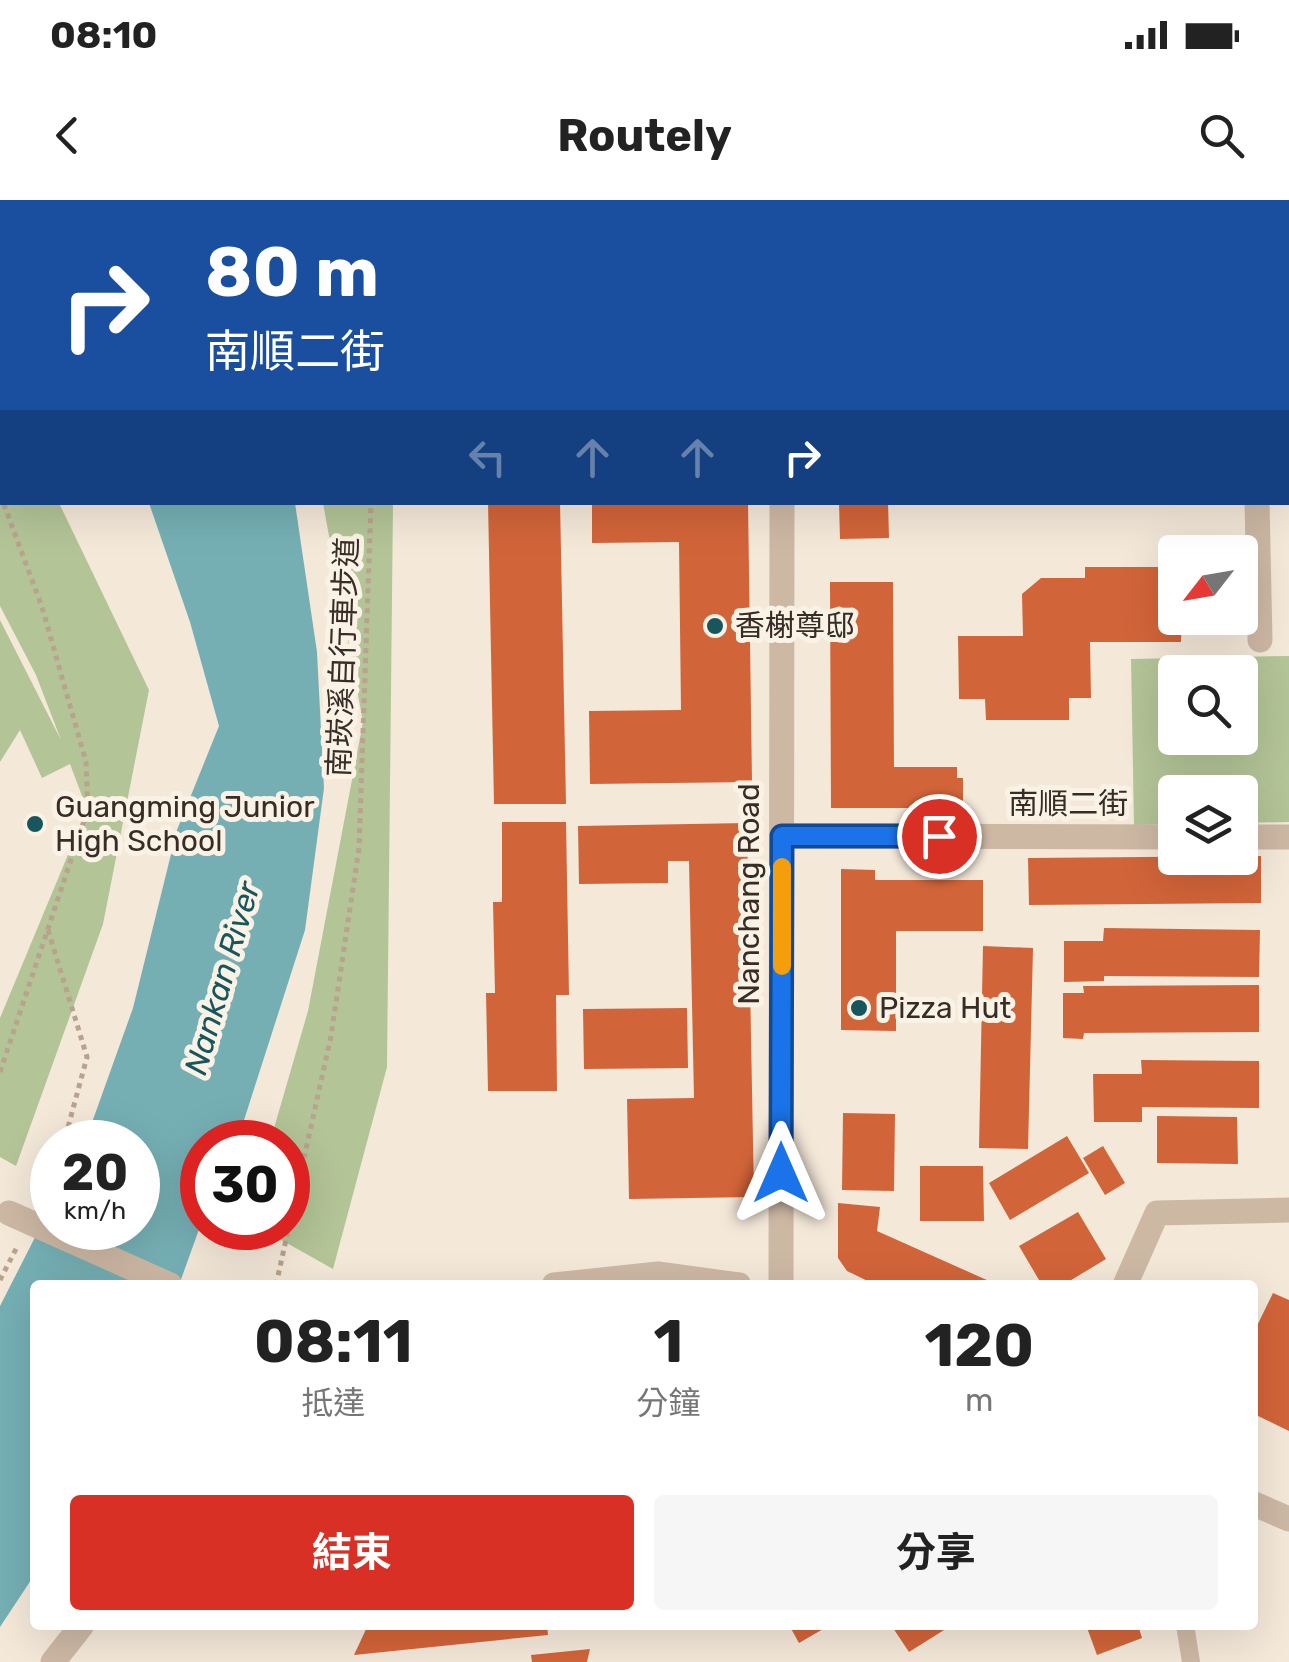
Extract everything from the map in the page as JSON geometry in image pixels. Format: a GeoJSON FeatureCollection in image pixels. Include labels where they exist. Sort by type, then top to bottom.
{"type":"FeatureCollection","features":[{"type":"Feature","properties":{"kind":"street","name":"Nanchang Road"},"geometry":{"type":"LineString","coordinates":[[781,1280],[782,505]]}},
{"type":"Feature","properties":{"kind":"street"},"geometry":{"type":"LineString","coordinates":[[1258,505],[1260,640]]}},
{"type":"Feature","properties":{"kind":"street","name":"南順二街"},"geometry":{"type":"LineString","coordinates":[[782,836],[1158,837]]}},
{"type":"Feature","properties":{"kind":"street"},"geometry":{"type":"LineString","coordinates":[[1258,837],[1289,837]]}},
{"type":"Feature","properties":{"kind":"street"},"geometry":{"type":"LineString","coordinates":[[1127,1280],[1157,1213],[1289,1210]]}},
{"type":"Feature","properties":{"kind":"street"},"geometry":{"type":"LineString","coordinates":[[4,1211],[159,1280]]}},
{"type":"Feature","properties":{"kind":"street"},"geometry":{"type":"LineString","coordinates":[[601,1280],[658,1274],[702,1280]]}},
{"type":"Feature","properties":{"kind":"street"},"geometry":{"type":"LineString","coordinates":[[1258,1506],[1289,1520]]}},
{"type":"Feature","properties":{"kind":"street"},"geometry":{"type":"LineString","coordinates":[[53,1662],[78,1630]]}},
{"type":"Feature","properties":{"kind":"lane"},"geometry":{"type":"LineString","coordinates":[[1186,1630],[1190,1662]]}},
{"type":"Feature","properties":{"kind":"path"},"geometry":{"type":"LineString","coordinates":[[0,1072],[88,809],[86,762],[42,606],[4,505]]}},
{"type":"Feature","properties":{"kind":"path","name":"南崁溪自行車步道"},"geometry":{"type":"LineString","coordinates":[[277,1280],[331,1036],[359,848],[370,505]]}},
{"type":"Feature","properties":{"kind":"path"},"geometry":{"type":"LineString","coordinates":[[48,929],[88,1057],[70,1120]]}},
{"type":"Feature","properties":{"kind":"green space"},"geometry":{"type":"Polygon","coordinates":[[[0,505],[60,505],[149,690],[103,924],[16,1166],[0,1157],[0,1018],[87,809],[70,764],[42,778],[20,730],[0,762],[0,620],[61,740],[36,675],[0,606],[0,505]]]}},
{"type":"Feature","properties":{"kind":"green space"},"geometry":{"type":"Polygon","coordinates":[[[323,505],[393,505],[387,1067],[333,1269],[299,1250],[310,1250],[310,1120],[276,1120],[308,1011],[363,722],[323,505]]]}},
{"type":"Feature","properties":{"kind":"green space"},"geometry":{"type":"Polygon","coordinates":[[[1289,656],[1289,822],[1258,823],[1258,775],[1158,775],[1158,824],[1134,825],[1131,659],[1158,658],[1158,755],[1258,755],[1258,657],[1289,656]]]}},
{"type":"Feature","properties":{"kind":"water","name":"Nankan River"},"geometry":{"type":"Polygon","coordinates":[[[150,505],[295,505],[317,652],[324,788],[305,930],[244,1120],[180,1120],[180,1250],[192,1250],[181,1280],[30,1280],[30,1582],[0,1627],[0,1306],[30,1247],[160,1250],[160,1120],[93,1120],[133,1008],[177,830],[219,726],[190,622],[150,505]]]}},
{"type":"Feature","properties":{"kind":"building"},"geometry":{"type":"Polygon","coordinates":[[[488,505],[560,505],[566,804],[494,804],[488,505]]]}},
{"type":"Feature","properties":{"kind":"building","name":"香榭尊邸"},"geometry":{"type":"Polygon","coordinates":[[[592,505],[748,505],[752,782],[590,784],[589,711],[681,710],[679,542],[592,543],[592,505]]]}},
{"type":"Feature","properties":{"kind":"building"},"geometry":{"type":"Polygon","coordinates":[[[839,505],[888,505],[889,538],[840,539],[839,505]]]}},
{"type":"Feature","properties":{"kind":"building"},"geometry":{"type":"Polygon","coordinates":[[[1085,567],[1158,567],[1158,635],[1181,635],[1181,642],[1090,642],[1091,698],[1069,698],[1069,720],[986,720],[985,699],[959,699],[958,636],[1023,636],[1022,594],[1041,578],[1085,578],[1085,567]]]}},
{"type":"Feature","properties":{"kind":"building"},"geometry":{"type":"Polygon","coordinates":[[[830,582],[893,582],[894,767],[957,767],[957,778],[963,778],[963,808],[831,808],[830,582]]]}},
{"type":"Feature","properties":{"kind":"building"},"geometry":{"type":"Polygon","coordinates":[[[502,822],[566,822],[569,995],[556,995],[557,1091],[488,1091],[486,993],[495,993],[493,902],[502,902],[502,822]]]}},
{"type":"Feature","properties":{"kind":"building"},"geometry":{"type":"Polygon","coordinates":[[[747,823],[754,1197],[629,1199],[627,1099],[694,1098],[689,861],[668,861],[668,883],[579,884],[578,826],[747,823]]]}},
{"type":"Feature","properties":{"kind":"building"},"geometry":{"type":"Polygon","coordinates":[[[1258,856],[1261,903],[1029,905],[1028,858],[1158,857],[1158,875],[1258,875],[1258,856]]]}},
{"type":"Feature","properties":{"kind":"building"},"geometry":{"type":"Polygon","coordinates":[[[841,869],[875,870],[875,880],[983,880],[983,931],[896,931],[896,1031],[841,1030],[841,869]]]}},
{"type":"Feature","properties":{"kind":"building"},"geometry":{"type":"Polygon","coordinates":[[[1104,928],[1260,930],[1259,977],[1104,976],[1104,981],[1064,982],[1064,941],[1103,941],[1104,928]]]}},
{"type":"Feature","properties":{"kind":"building"},"geometry":{"type":"Polygon","coordinates":[[[983,946],[1033,948],[1028,1149],[979,1148],[983,946]]]}},
{"type":"Feature","properties":{"kind":"building"},"geometry":{"type":"Polygon","coordinates":[[[1259,985],[1259,1032],[1084,1033],[1083,1039],[1063,1038],[1063,993],[1084,993],[1083,986],[1259,985]]]}},
{"type":"Feature","properties":{"kind":"building"},"geometry":{"type":"Polygon","coordinates":[[[687,1008],[688,1068],[584,1069],[583,1009],[687,1008]]]}},
{"type":"Feature","properties":{"kind":"building"},"geometry":{"type":"Polygon","coordinates":[[[1141,1060],[1259,1061],[1259,1108],[1142,1107],[1142,1122],[1094,1122],[1093,1074],[1142,1074],[1141,1060]]]}},
{"type":"Feature","properties":{"kind":"building"},"geometry":{"type":"Polygon","coordinates":[[[843,1113],[895,1114],[894,1191],[842,1190],[843,1113]]]}},
{"type":"Feature","properties":{"kind":"building"},"geometry":{"type":"Polygon","coordinates":[[[1157,1116],[1237,1117],[1238,1164],[1157,1163],[1157,1116]]]}},
{"type":"Feature","properties":{"kind":"building"},"geometry":{"type":"Polygon","coordinates":[[[1067,1136],[1089,1173],[1010,1220],[989,1183],[1067,1136]]]}},
{"type":"Feature","properties":{"kind":"building"},"geometry":{"type":"Polygon","coordinates":[[[1103,1146],[1125,1183],[1105,1195],[1083,1158],[1103,1146]]]}},
{"type":"Feature","properties":{"kind":"building"},"geometry":{"type":"Polygon","coordinates":[[[920,1166],[983,1166],[984,1221],[920,1221],[920,1166]]]}},
{"type":"Feature","properties":{"kind":"building"},"geometry":{"type":"Polygon","coordinates":[[[838,1203],[880,1207],[877,1231],[987,1280],[866,1280],[847,1271],[838,1258],[838,1203]]]}},
{"type":"Feature","properties":{"kind":"building"},"geometry":{"type":"Polygon","coordinates":[[[1078,1212],[1106,1259],[1071,1280],[1039,1280],[1019,1246],[1078,1212]]]}},
{"type":"Feature","properties":{"kind":"building"},"geometry":{"type":"Polygon","coordinates":[[[1273,1293],[1289,1300],[1289,1431],[1258,1416],[1258,1324],[1273,1293]]]}},
{"type":"Feature","properties":{"kind":"building"},"geometry":{"type":"Polygon","coordinates":[[[366,1630],[548,1630],[548,1635],[354,1655],[366,1630]]]}},
{"type":"Feature","properties":{"kind":"building"},"geometry":{"type":"Polygon","coordinates":[[[792,1630],[821,1630],[799,1643],[792,1630]]]}},
{"type":"Feature","properties":{"kind":"building"},"geometry":{"type":"Polygon","coordinates":[[[894,1630],[944,1630],[909,1652],[894,1630]]]}},
{"type":"Feature","properties":{"kind":"building"},"geometry":{"type":"Polygon","coordinates":[[[1088,1630],[1140,1630],[1142,1638],[1097,1655],[1088,1630]]]}},
{"type":"Feature","properties":{"kind":"building"},"geometry":{"type":"Polygon","coordinates":[[[590,1649],[587,1662],[532,1662],[531,1655],[590,1649]]]}},
{"type":"Feature","properties":{"kind":"slow traffic"},"geometry":{"type":"LineString","coordinates":[[782,867],[782,966]]}},
{"type":"Feature","properties":{"kind":"place","name":"香榭尊邸"},"geometry":{"type":"Point","coordinates":[715,626]}},
{"type":"Feature","properties":{"kind":"place","name":"Guangming Junior High School"},"geometry":{"type":"Point","coordinates":[35,824]}},
{"type":"Feature","properties":{"kind":"place","name":"Pizza Hut"},"geometry":{"type":"Point","coordinates":[859,1008]}},
{"type":"Feature","properties":{"kind":"route"},"geometry":{"type":"LineString","coordinates":[[781,1173],[782,836],[939,836]]}}]}
